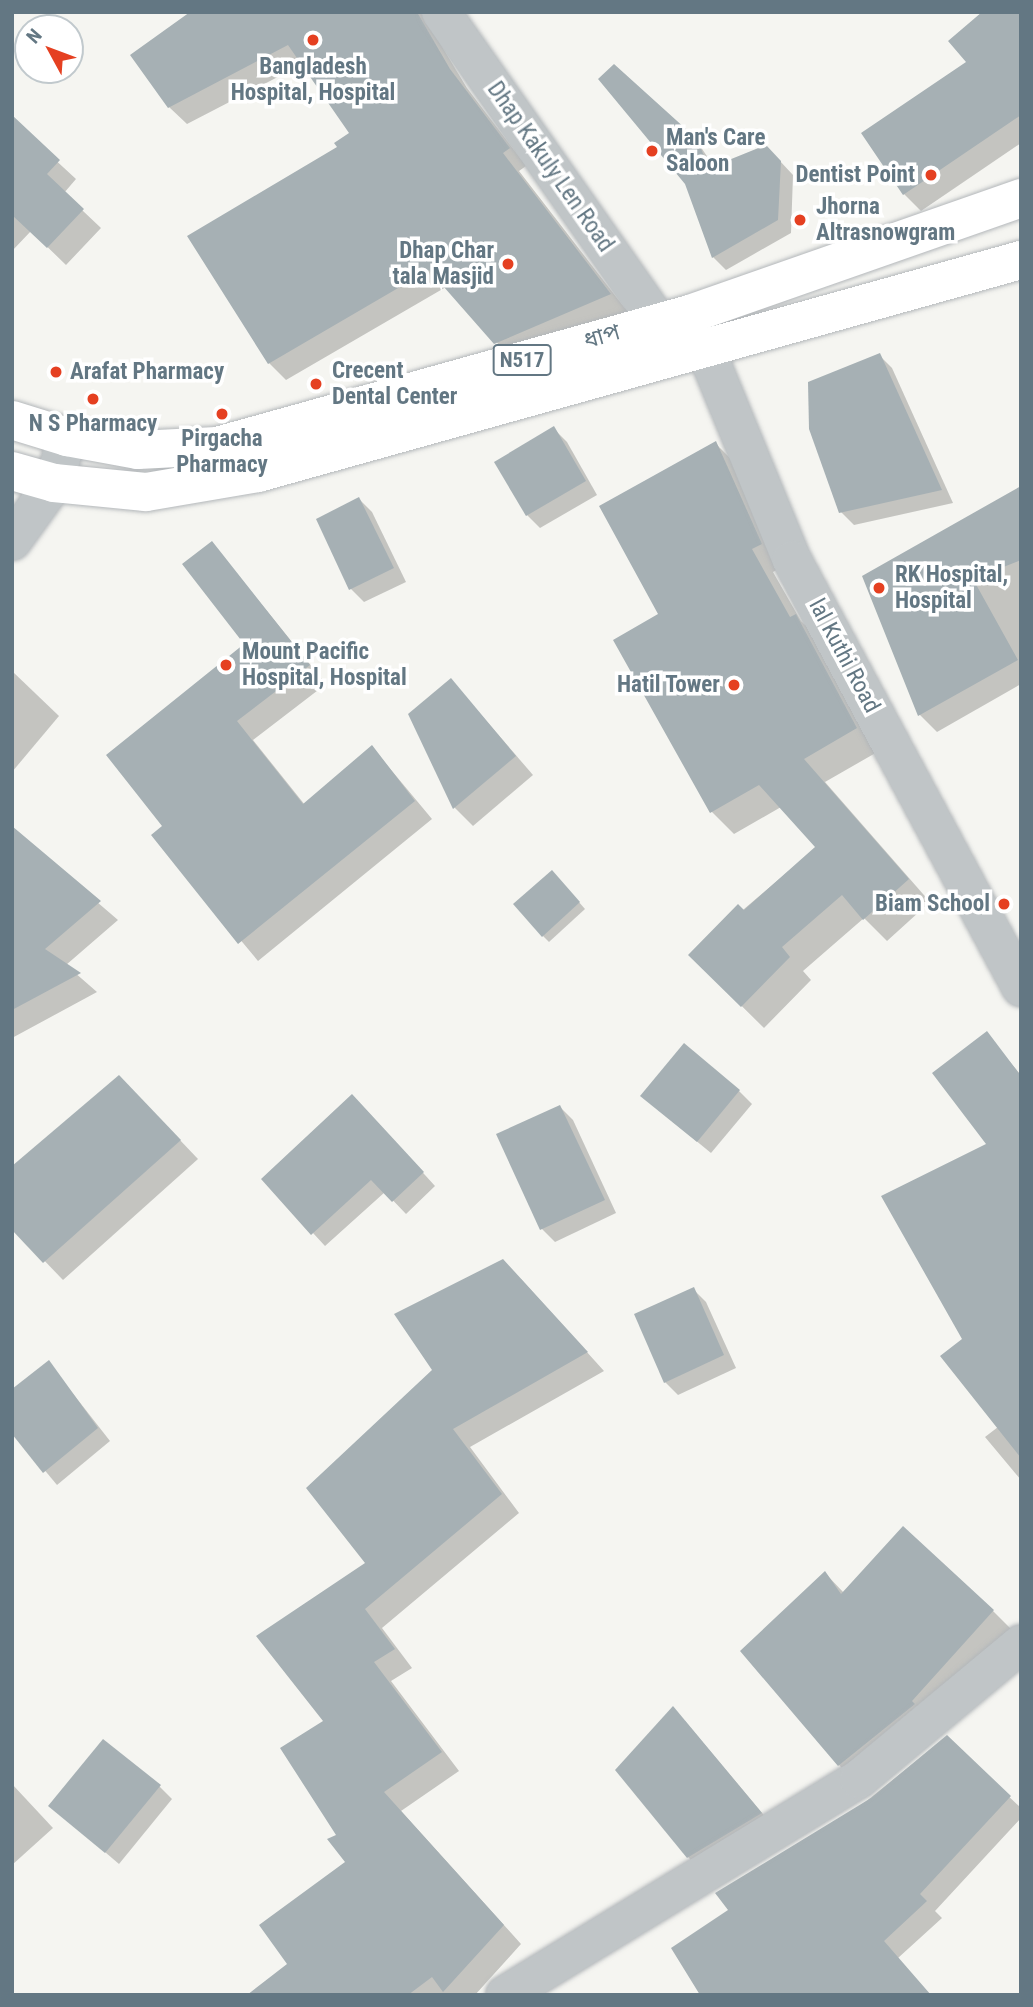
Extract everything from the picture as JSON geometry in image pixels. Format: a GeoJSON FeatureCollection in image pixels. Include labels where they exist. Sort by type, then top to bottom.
{"type":"FeatureCollection","features":[{"type":"Feature","properties":{"kind":"highway","name":"ধাপ"},"geometry":{"type":"LineString","coordinates":[[12,420],[67,437],[138,450],[217,446],[674,318],[1021,198]]}},
{"type":"Feature","properties":{"kind":"highway","name":"ধাপ"},"geometry":{"type":"LineString","coordinates":[[12,471],[54,483],[146,492],[258,473],[709,350],[1021,260]]}},
{"type":"Feature","properties":{"kind":"street","name":"Dhap Kakuly Len Road"},"geometry":{"type":"LineString","coordinates":[[441,12],[674,318]]}},
{"type":"Feature","properties":{"kind":"street","name":"lal Kuthi Road"},"geometry":{"type":"LineString","coordinates":[[674,318],[709,350],[792,560],[1021,986]]}},
{"type":"Feature","properties":{"kind":"street"},"geometry":{"type":"LineString","coordinates":[[12,541],[54,483],[67,437]]}},
{"type":"Feature","properties":{"kind":"street"},"geometry":{"type":"LineString","coordinates":[[505,1995],[859,1779],[1021,1644]]}},
{"type":"Feature","properties":{"kind":"building"},"geometry":{"type":"Polygon","coordinates":[[[190,12],[417,12],[450,69],[510,148],[503,153],[611,294],[494,344],[429,270],[268,364],[187,236],[337,147],[334,143],[349,133],[288,45],[168,108],[130,55],[190,12]]]}},
{"type":"Feature","properties":{"kind":"building"},"geometry":{"type":"Polygon","coordinates":[[[982,12],[1021,12],[1021,115],[903,195],[861,133],[966,62],[948,41],[982,12]]]}},
{"type":"Feature","properties":{"kind":"building"},"geometry":{"type":"Polygon","coordinates":[[[614,64],[697,139],[709,168],[766,145],[781,161],[778,220],[712,258],[685,184],[598,79],[614,64]]]}},
{"type":"Feature","properties":{"kind":"building"},"geometry":{"type":"Polygon","coordinates":[[[12,115],[60,160],[47,174],[84,209],[47,248],[12,215],[12,115]]]}},
{"type":"Feature","properties":{"kind":"building"},"geometry":{"type":"Polygon","coordinates":[[[880,353],[942,490],[839,513],[809,429],[808,382],[880,353]]]}},
{"type":"Feature","properties":{"kind":"building"},"geometry":{"type":"Polygon","coordinates":[[[554,426],[586,481],[526,516],[494,462],[554,426]]]}},
{"type":"Feature","properties":{"kind":"building"},"geometry":{"type":"Polygon","coordinates":[[[716,441],[762,544],[752,549],[790,617],[796,614],[857,728],[804,759],[909,879],[863,920],[842,895],[782,947],[790,957],[741,1007],[688,955],[738,904],[744,910],[815,847],[759,785],[710,813],[613,640],[658,614],[599,506],[716,441]]]}},
{"type":"Feature","properties":{"kind":"building"},"geometry":{"type":"Polygon","coordinates":[[[1021,486],[1021,560],[973,579],[1018,660],[918,716],[862,576],[1021,486]]]}},
{"type":"Feature","properties":{"kind":"building"},"geometry":{"type":"Polygon","coordinates":[[[359,497],[394,568],[349,590],[316,519],[359,497]]]}},
{"type":"Feature","properties":{"kind":"building"},"geometry":{"type":"Polygon","coordinates":[[[212,541],[310,665],[237,721],[303,804],[372,745],[415,801],[238,944],[151,835],[162,826],[106,755],[244,644],[182,564],[212,541]]]}},
{"type":"Feature","properties":{"kind":"building"},"geometry":{"type":"Polygon","coordinates":[[[451,678],[516,756],[453,809],[408,714],[451,678]]]}},
{"type":"Feature","properties":{"kind":"building"},"geometry":{"type":"Polygon","coordinates":[[[12,826],[101,901],[45,949],[81,973],[12,1010],[12,826]]]}},
{"type":"Feature","properties":{"kind":"building"},"geometry":{"type":"Polygon","coordinates":[[[552,870],[580,902],[542,937],[513,904],[552,870]]]}},
{"type":"Feature","properties":{"kind":"building"},"geometry":{"type":"Polygon","coordinates":[[[987,1031],[1021,1076],[1021,1458],[940,1356],[962,1339],[881,1196],[986,1144],[932,1073],[987,1031]]]}},
{"type":"Feature","properties":{"kind":"building"},"geometry":{"type":"Polygon","coordinates":[[[684,1043],[740,1090],[697,1142],[640,1096],[684,1043]]]}},
{"type":"Feature","properties":{"kind":"building"},"geometry":{"type":"Polygon","coordinates":[[[119,1075],[181,1140],[43,1263],[12,1230],[12,1166],[119,1075]]]}},
{"type":"Feature","properties":{"kind":"building"},"geometry":{"type":"Polygon","coordinates":[[[352,1094],[424,1172],[392,1202],[371,1180],[311,1235],[261,1179],[352,1094]]]}},
{"type":"Feature","properties":{"kind":"building"},"geometry":{"type":"Polygon","coordinates":[[[560,1105],[605,1200],[540,1230],[496,1134],[560,1105]]]}},
{"type":"Feature","properties":{"kind":"building"},"geometry":{"type":"Polygon","coordinates":[[[503,1259],[588,1352],[453,1429],[502,1494],[365,1609],[395,1649],[374,1662],[442,1752],[384,1792],[504,1925],[443,1992],[432,1977],[408,1995],[247,1995],[287,1964],[259,1925],[345,1862],[327,1839],[336,1835],[280,1748],[323,1721],[256,1636],[365,1563],[306,1488],[432,1370],[394,1314],[503,1259]]]}},
{"type":"Feature","properties":{"kind":"building"},"geometry":{"type":"Polygon","coordinates":[[[694,1287],[724,1355],[664,1383],[634,1314],[694,1287]]]}},
{"type":"Feature","properties":{"kind":"building"},"geometry":{"type":"Polygon","coordinates":[[[49,1360],[98,1428],[43,1473],[12,1434],[12,1389],[49,1360]]]}},
{"type":"Feature","properties":{"kind":"building"},"geometry":{"type":"Polygon","coordinates":[[[903,1526],[994,1610],[912,1701],[915,1704],[838,1766],[740,1651],[825,1571],[841,1594],[903,1526]]]}},
{"type":"Feature","properties":{"kind":"building"},"geometry":{"type":"Polygon","coordinates":[[[673,1706],[762,1813],[687,1858],[615,1770],[673,1706]]]}},
{"type":"Feature","properties":{"kind":"building"},"geometry":{"type":"Polygon","coordinates":[[[947,1735],[1011,1796],[920,1894],[927,1901],[884,1941],[931,1995],[700,1995],[671,1948],[728,1910],[715,1893],[871,1798],[947,1735]]]}},
{"type":"Feature","properties":{"kind":"building"},"geometry":{"type":"Polygon","coordinates":[[[103,1739],[161,1785],[105,1853],[48,1806],[103,1739]]]}},
{"type":"Feature","properties":{"kind":"place","name":"Bangladesh Hospital, Hospital"},"geometry":{"type":"Point","coordinates":[313,40]}},
{"type":"Feature","properties":{"kind":"place","name":"Man's Care Saloon"},"geometry":{"type":"Point","coordinates":[652,151]}},
{"type":"Feature","properties":{"kind":"place","name":"Dentist Point"},"geometry":{"type":"Point","coordinates":[931,175]}},
{"type":"Feature","properties":{"kind":"place","name":"Jhorna Altrasnowgram"},"geometry":{"type":"Point","coordinates":[800,220]}},
{"type":"Feature","properties":{"kind":"place","name":"Dhap Char tala Masjid"},"geometry":{"type":"Point","coordinates":[508,264]}},
{"type":"Feature","properties":{"kind":"place","name":"Arafat Pharmacy"},"geometry":{"type":"Point","coordinates":[56,372]}},
{"type":"Feature","properties":{"kind":"place","name":"Crecent Dental Center"},"geometry":{"type":"Point","coordinates":[316,384]}},
{"type":"Feature","properties":{"kind":"place","name":"N S Pharmacy"},"geometry":{"type":"Point","coordinates":[93,399]}},
{"type":"Feature","properties":{"kind":"place","name":"Pirgacha Pharmacy"},"geometry":{"type":"Point","coordinates":[222,414]}},
{"type":"Feature","properties":{"kind":"place","name":"RK Hospital, Hospital"},"geometry":{"type":"Point","coordinates":[879,588]}},
{"type":"Feature","properties":{"kind":"place","name":"Mount Pacific Hospital, Hospital"},"geometry":{"type":"Point","coordinates":[226,665]}},
{"type":"Feature","properties":{"kind":"place","name":"Hatil Tower"},"geometry":{"type":"Point","coordinates":[734,685]}},
{"type":"Feature","properties":{"kind":"place","name":"Biam School"},"geometry":{"type":"Point","coordinates":[1004,904]}}]}
